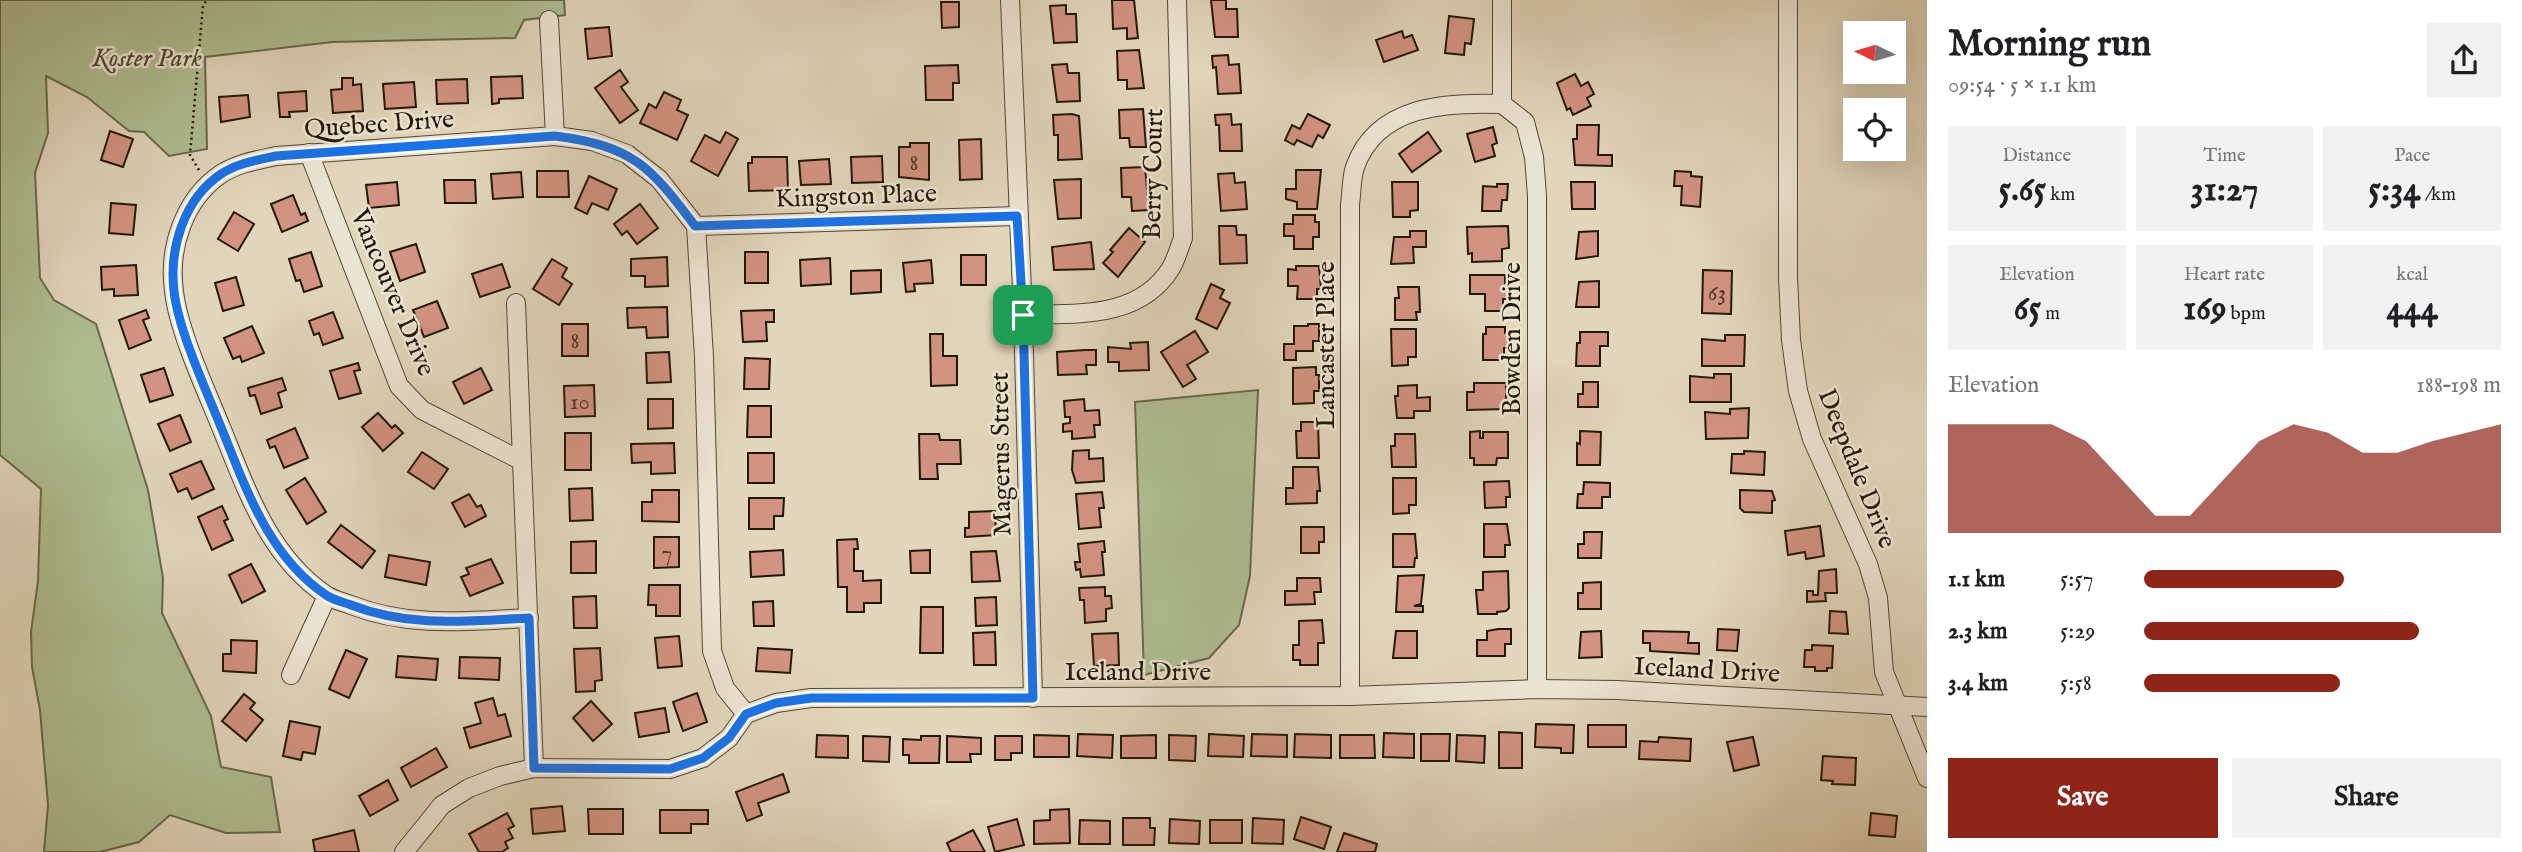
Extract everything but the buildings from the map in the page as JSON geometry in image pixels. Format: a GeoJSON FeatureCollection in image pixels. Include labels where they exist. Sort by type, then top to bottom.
{"type":"FeatureCollection","features":[{"type":"Feature","properties":{"kind":"street","name":"Magerus Street"},"geometry":{"type":"LineString","coordinates":[[1010,0],[1023,315],[1033,698]]}},
{"type":"Feature","properties":{"kind":"street","name":"Berry Court"},"geometry":{"type":"LineString","coordinates":[[1023,315],[1092,313],[1125,307],[1152,291],[1171,268],[1183,238],[1177,0]]}},
{"type":"Feature","properties":{"kind":"street"},"geometry":{"type":"LineString","coordinates":[[1502,0],[1502,104]]}},
{"type":"Feature","properties":{"kind":"street","name":"Deepdale Drive"},"geometry":{"type":"LineString","coordinates":[[1788,0],[1788,277],[1791,340],[1798,391],[1812,439],[1868,564],[1878,598],[1884,672],[1927,778]]}},
{"type":"Feature","properties":{"kind":"street"},"geometry":{"type":"LineString","coordinates":[[549,20],[555,136]]}},
{"type":"Feature","properties":{"kind":"street","name":"Lancaster Place"},"geometry":{"type":"LineString","coordinates":[[1350,696],[1350,204],[1354,169],[1367,141],[1390,121],[1426,108],[1447,104],[1502,104]]}},
{"type":"Feature","properties":{"kind":"street","name":"Bowden Drive"},"geometry":{"type":"LineString","coordinates":[[1502,104],[1525,122],[1534,157],[1537,196],[1537,689]]}},
{"type":"Feature","properties":{"kind":"street","name":"Quebec Drive"},"geometry":{"type":"LineString","coordinates":[[529,618],[420,621],[380,616],[327,596],[295,567],[269,534],[249,500],[202,381],[174,293],[173,260],[180,229],[196,196],[222,174],[247,162],[309,153],[555,136],[592,141],[627,154],[659,179],[695,226]]}},
{"type":"Feature","properties":{"kind":"street","name":"Vancouver Drive"},"geometry":{"type":"LineString","coordinates":[[309,153],[399,386],[422,410],[522,461]]}},
{"type":"Feature","properties":{"kind":"street","name":"Kingston Place"},"geometry":{"type":"LineString","coordinates":[[695,226],[1017,216]]}},
{"type":"Feature","properties":{"kind":"street"},"geometry":{"type":"LineString","coordinates":[[404,852],[442,805],[469,788],[500,776],[534,768],[670,769],[703,758],[729,738],[746,714],[724,688],[712,651],[704,358],[695,226]]}},
{"type":"Feature","properties":{"kind":"street"},"geometry":{"type":"LineString","coordinates":[[516,303],[534,768]]}},
{"type":"Feature","properties":{"kind":"street"},"geometry":{"type":"LineString","coordinates":[[291,675],[327,596]]}},
{"type":"Feature","properties":{"kind":"street","name":"Iceland Drive"},"geometry":{"type":"LineString","coordinates":[[746,714],[776,703],[811,698],[1350,696],[1537,689],[1617,690],[1927,707]]}},
{"type":"Feature","properties":{"kind":"path"},"geometry":{"type":"LineString","coordinates":[[208,0],[203,5],[190,155],[208,186]]}},
{"type":"Feature","properties":{"kind":"green space","name":"Koster Park"},"geometry":{"type":"Polygon","coordinates":[[[0,0],[564,0],[565,15],[524,20],[515,38],[332,42],[205,57],[207,149],[169,156],[144,132],[129,131],[87,97],[46,76],[48,133],[35,173],[40,278],[54,300],[96,324],[148,490],[163,578],[162,613],[211,716],[221,767],[271,777],[280,832],[226,833],[170,815],[139,842],[100,852],[44,852],[48,805],[40,710],[32,667],[31,632],[38,581],[41,489],[0,455],[0,0]]]}},
{"type":"Feature","properties":{"kind":"green space"},"geometry":{"type":"Polygon","coordinates":[[[1258,390],[1250,576],[1239,625],[1209,658],[1144,675],[1135,402],[1258,390]]]}},
{"type":"Feature","properties":{"kind":"route"},"geometry":{"type":"LineString","coordinates":[[555,136],[592,141],[627,154],[659,179],[695,226],[1017,216],[1023,315],[1033,698],[811,698],[776,703],[746,714],[729,738],[703,758],[670,769],[534,768],[529,618],[420,621],[380,616],[327,596],[295,567],[269,534],[249,500],[185,332],[174,293],[173,260],[180,229],[196,196],[222,174],[247,162],[309,153],[555,136]]}}]}
